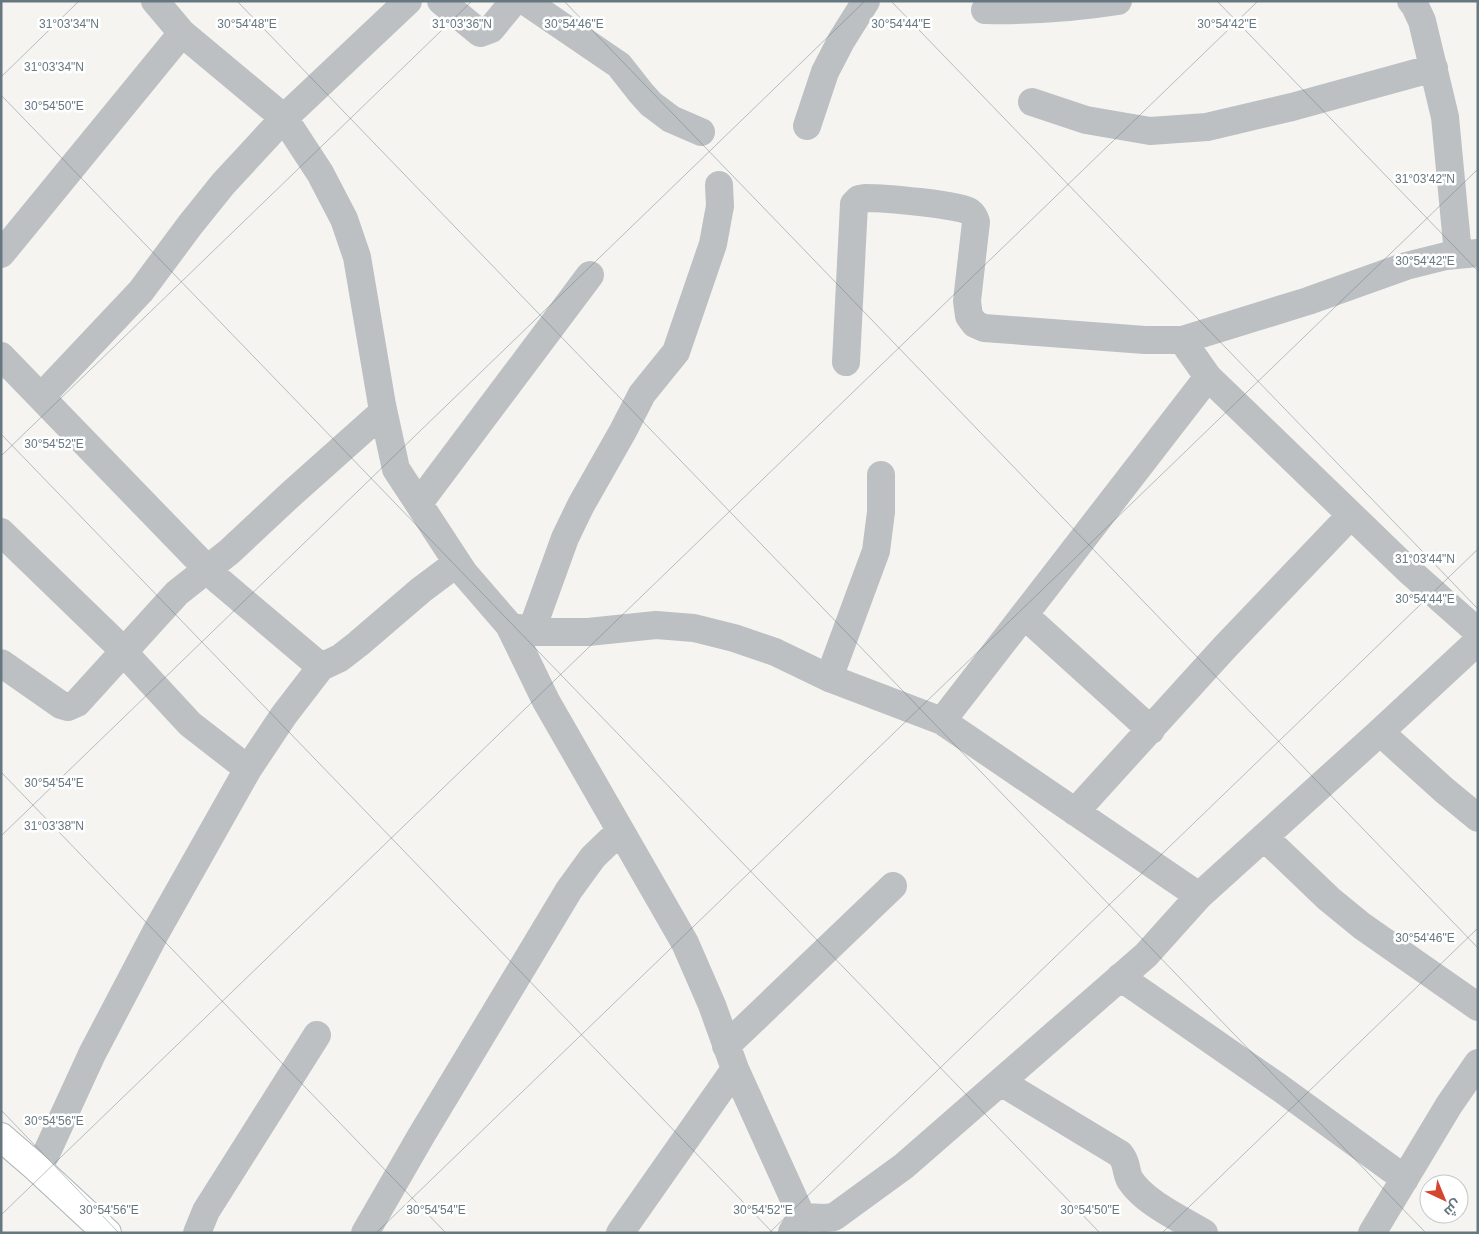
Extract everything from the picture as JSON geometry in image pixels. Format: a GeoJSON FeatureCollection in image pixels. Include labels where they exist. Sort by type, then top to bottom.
{"type":"FeatureCollection","features":[{"type":"Feature","properties":{"kind":"main road"},"geometry":{"type":"LineString","coordinates":[[1,1137],[106,1233]]}},
{"type":"Feature","properties":{"kind":"street"},"geometry":{"type":"LineString","coordinates":[[155,1],[182,33],[284,118],[320,172],[344,219],[357,257],[383,412],[396,469],[464,573],[520,628],[546,701],[685,943],[712,1005],[730,1058],[796,1225],[825,1218],[837,1225],[1146,955],[1199,896],[1478,641]]}},
{"type":"Feature","properties":{"kind":"street"},"geometry":{"type":"LineString","coordinates":[[41,397],[141,291],[223,184],[284,118],[408,1]]}},
{"type":"Feature","properties":{"kind":"street"},"geometry":{"type":"LineString","coordinates":[[441,1],[480,33],[491,29],[514,1]]}},
{"type":"Feature","properties":{"kind":"street"},"geometry":{"type":"LineString","coordinates":[[524,1],[619,65],[651,104],[671,119],[701,132]]}},
{"type":"Feature","properties":{"kind":"street"},"geometry":{"type":"LineString","coordinates":[[807,126],[825,72],[841,41],[866,1]]}},
{"type":"Feature","properties":{"kind":"street"},"geometry":{"type":"LineString","coordinates":[[985,10],[1063,8],[1118,1]]}},
{"type":"Feature","properties":{"kind":"street"},"geometry":{"type":"LineString","coordinates":[[846,362],[854,204],[857,200],[865,198],[959,207],[970,212],[976,222],[967,301],[969,316],[979,326],[1002,330],[1145,340],[1182,340],[1308,301],[1406,266],[1446,256],[1468,254],[1446,117],[1422,21],[1411,1]]}},
{"type":"Feature","properties":{"kind":"street"},"geometry":{"type":"LineString","coordinates":[[1,254],[182,33]]}},
{"type":"Feature","properties":{"kind":"street"},"geometry":{"type":"LineString","coordinates":[[1032,102],[1086,120],[1150,131],[1208,127],[1292,107],[1434,68]]}},
{"type":"Feature","properties":{"kind":"street"},"geometry":{"type":"LineString","coordinates":[[520,628],[581,506],[642,394],[676,352],[714,244],[720,206],[719,185]]}},
{"type":"Feature","properties":{"kind":"street"},"geometry":{"type":"LineString","coordinates":[[419,503],[590,275]]}},
{"type":"Feature","properties":{"kind":"street"},"geometry":{"type":"LineString","coordinates":[[1182,340],[1208,377],[1407,569],[1478,632]]}},
{"type":"Feature","properties":{"kind":"street"},"geometry":{"type":"LineString","coordinates":[[1,356],[217,579],[321,667]]}},
{"type":"Feature","properties":{"kind":"street"},"geometry":{"type":"LineString","coordinates":[[942,721],[1208,377]]}},
{"type":"Feature","properties":{"kind":"street"},"geometry":{"type":"LineString","coordinates":[[1,663],[61,705],[68,707],[73,705],[80,700],[177,593],[230,552],[290,495],[383,412]]}},
{"type":"Feature","properties":{"kind":"street"},"geometry":{"type":"LineString","coordinates":[[829,678],[876,551],[881,512],[881,475]]}},
{"type":"Feature","properties":{"kind":"street"},"geometry":{"type":"LineString","coordinates":[[1075,812],[1225,647],[1351,515]]}},
{"type":"Feature","properties":{"kind":"street"},"geometry":{"type":"LineString","coordinates":[[1,532],[124,651],[190,724],[248,769]]}},
{"type":"Feature","properties":{"kind":"street"},"geometry":{"type":"LineString","coordinates":[[37,1168],[46,1154],[92,1054],[156,932],[248,769],[294,702],[321,667],[340,658],[421,590],[458,563]]}},
{"type":"Feature","properties":{"kind":"street"},"geometry":{"type":"LineString","coordinates":[[1024,615],[1151,730]]}},
{"type":"Feature","properties":{"kind":"street"},"geometry":{"type":"LineString","coordinates":[[520,628],[588,632],[656,625],[694,628],[734,638],[775,652],[829,678],[942,721],[1199,896]]}},
{"type":"Feature","properties":{"kind":"street"},"geometry":{"type":"LineString","coordinates":[[1380,732],[1478,818]]}},
{"type":"Feature","properties":{"kind":"street"},"geometry":{"type":"LineString","coordinates":[[365,1233],[569,890],[593,857],[620,831]]}},
{"type":"Feature","properties":{"kind":"street"},"geometry":{"type":"LineString","coordinates":[[1264,837],[1329,899],[1355,920],[1478,1007]]}},
{"type":"Feature","properties":{"kind":"street"},"geometry":{"type":"LineString","coordinates":[[620,1233],[730,1058],[893,886]]}},
{"type":"Feature","properties":{"kind":"street"},"geometry":{"type":"LineString","coordinates":[[1120,977],[1280,1088],[1405,1178]]}},
{"type":"Feature","properties":{"kind":"street"},"geometry":{"type":"LineString","coordinates":[[197,1233],[206,1211],[318,1035]]}},
{"type":"Feature","properties":{"kind":"street"},"geometry":{"type":"LineString","coordinates":[[1372,1233],[1449,1105],[1478,1063]]}},
{"type":"Feature","properties":{"kind":"street"},"geometry":{"type":"LineString","coordinates":[[1001,1082],[1120,1154],[1126,1162],[1129,1178],[1138,1190],[1157,1205],[1204,1233]]}}]}
